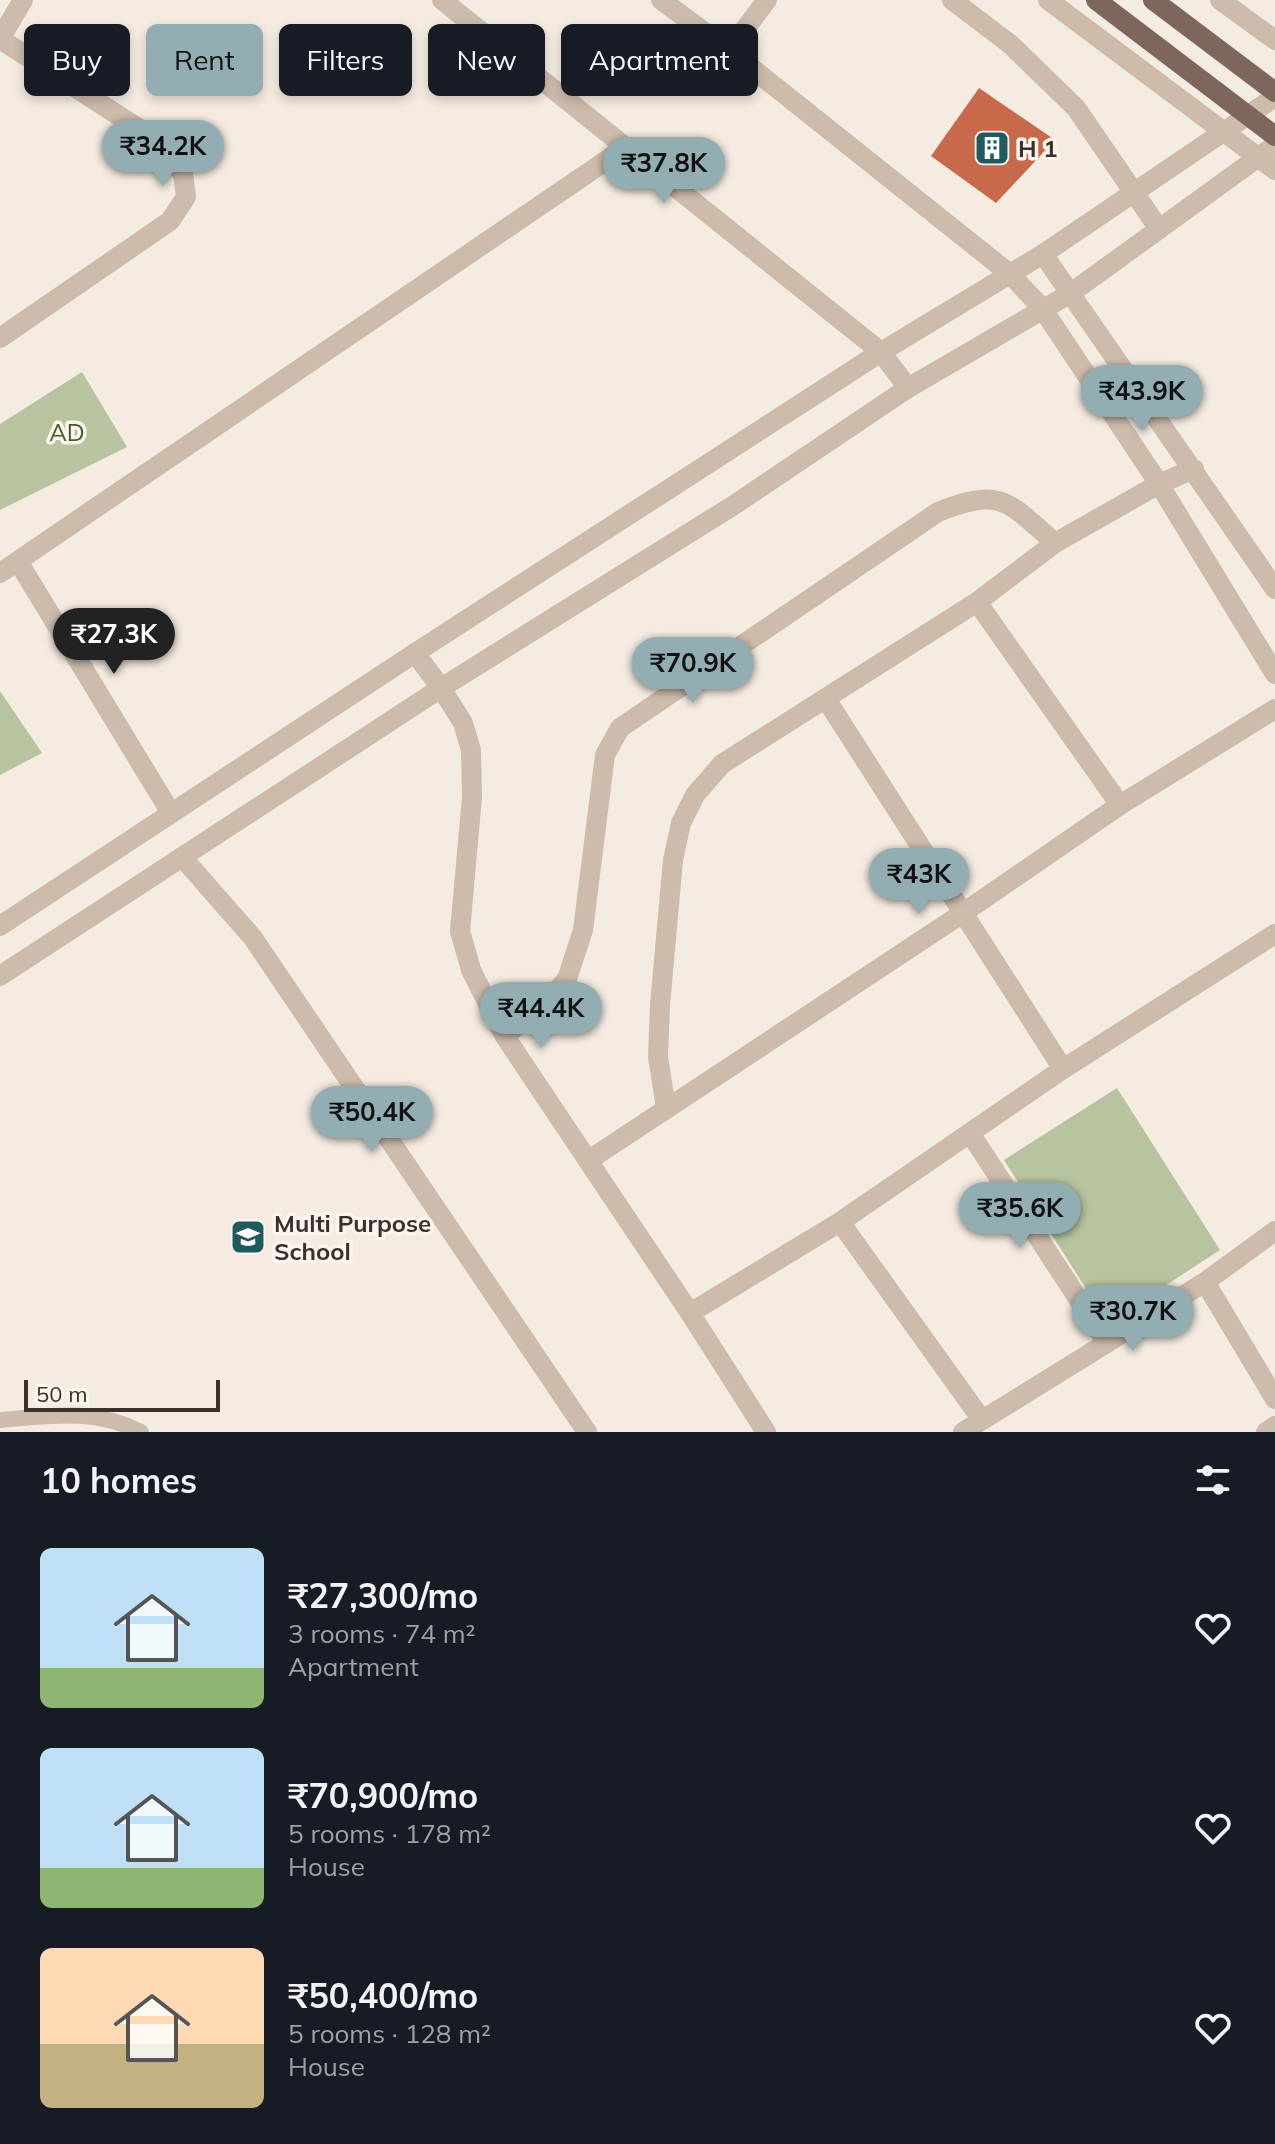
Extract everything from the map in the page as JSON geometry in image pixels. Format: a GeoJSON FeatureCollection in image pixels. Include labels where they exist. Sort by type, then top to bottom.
{"type":"FeatureCollection","features":[{"type":"Feature","properties":{"kind":"main road"},"geometry":{"type":"LineString","coordinates":[[1096,0],[1275,136]]}},
{"type":"Feature","properties":{"kind":"main road"},"geometry":{"type":"LineString","coordinates":[[1153,0],[1275,95]]}},
{"type":"Feature","properties":{"kind":"street"},"geometry":{"type":"LineString","coordinates":[[0,338],[170,221],[186,197],[183,174],[155,139],[0,39],[23,0]]}},
{"type":"Feature","properties":{"kind":"street"},"geometry":{"type":"LineString","coordinates":[[442,0],[881,352],[908,388]]}},
{"type":"Feature","properties":{"kind":"street"},"geometry":{"type":"LineString","coordinates":[[661,0],[694,24]]}},
{"type":"Feature","properties":{"kind":"street"},"geometry":{"type":"LineString","coordinates":[[749,24],[767,0]]}},
{"type":"Feature","properties":{"kind":"street"},"geometry":{"type":"LineString","coordinates":[[952,0],[1010,44],[1076,108],[1159,229]]}},
{"type":"Feature","properties":{"kind":"street"},"geometry":{"type":"LineString","coordinates":[[1048,0],[1275,170]]}},
{"type":"Feature","properties":{"kind":"street"},"geometry":{"type":"LineString","coordinates":[[1220,0],[1275,40]]}},
{"type":"Feature","properties":{"kind":"street"},"geometry":{"type":"LineString","coordinates":[[758,73],[1010,274],[1042,308],[1159,484],[1275,674]]}},
{"type":"Feature","properties":{"kind":"street"},"geometry":{"type":"LineString","coordinates":[[0,926],[881,352],[1043,254],[1224,134],[1275,95]]}},
{"type":"Feature","properties":{"kind":"street"},"geometry":{"type":"LineString","coordinates":[[0,976],[441,688],[734,505],[908,388],[1071,293],[1275,145]]}},
{"type":"Feature","properties":{"kind":"street"},"geometry":{"type":"LineString","coordinates":[[0,573],[19,563],[626,147]]}},
{"type":"Feature","properties":{"kind":"street"},"geometry":{"type":"LineString","coordinates":[[1043,254],[1275,589]]}},
{"type":"Feature","properties":{"kind":"street"},"geometry":{"type":"LineString","coordinates":[[666,1108],[658,1057],[673,860],[681,823],[695,795],[722,764],[977,602],[1055,543],[1159,484],[1194,469]]}},
{"type":"Feature","properties":{"kind":"street"},"geometry":{"type":"LineString","coordinates":[[504,1035],[536,1014],[567,979],[583,930],[605,755],[620,728],[938,512],[969,500],[992,498],[1013,507],[1055,543]]}},
{"type":"Feature","properties":{"kind":"street"},"geometry":{"type":"LineString","coordinates":[[19,563],[171,813]]}},
{"type":"Feature","properties":{"kind":"street"},"geometry":{"type":"LineString","coordinates":[[977,602],[1120,805]]}},
{"type":"Feature","properties":{"kind":"street"},"geometry":{"type":"LineString","coordinates":[[415,653],[463,723],[471,750],[472,797],[460,931],[471,970],[504,1035],[766,1432]]}},
{"type":"Feature","properties":{"kind":"street"},"geometry":{"type":"LineString","coordinates":[[826,699],[1063,1069]]}},
{"type":"Feature","properties":{"kind":"street"},"geometry":{"type":"LineString","coordinates":[[589,1160],[963,913],[1120,805],[1275,709]]}},
{"type":"Feature","properties":{"kind":"street"},"geometry":{"type":"LineString","coordinates":[[182,857],[253,938],[587,1432]]}},
{"type":"Feature","properties":{"kind":"street"},"geometry":{"type":"LineString","coordinates":[[690,1313],[840,1222],[1063,1069],[1275,934]]}},
{"type":"Feature","properties":{"kind":"street"},"geometry":{"type":"LineString","coordinates":[[970,1133],[1107,1343]]}},
{"type":"Feature","properties":{"kind":"street"},"geometry":{"type":"LineString","coordinates":[[840,1222],[982,1420]]}},
{"type":"Feature","properties":{"kind":"street"},"geometry":{"type":"LineString","coordinates":[[963,1432],[1205,1282],[1275,1231]]}},
{"type":"Feature","properties":{"kind":"street"},"geometry":{"type":"LineString","coordinates":[[1205,1282],[1275,1399]]}},
{"type":"Feature","properties":{"kind":"street"},"geometry":{"type":"LineString","coordinates":[[1266,1432],[1275,1426]]}},
{"type":"Feature","properties":{"kind":"lane"},"geometry":{"type":"LineString","coordinates":[[0,1420],[77,1413],[123,1423],[141,1432]]}},
{"type":"Feature","properties":{"kind":"green space","name":"AD"},"geometry":{"type":"Polygon","coordinates":[[[82,372],[127,447],[0,510],[0,424],[82,372]]]}},
{"type":"Feature","properties":{"kind":"green space"},"geometry":{"type":"Polygon","coordinates":[[[0,691],[42,753],[0,775],[0,691]]]}},
{"type":"Feature","properties":{"kind":"green space"},"geometry":{"type":"Polygon","coordinates":[[[1117,1088],[1220,1250],[1108,1323],[1004,1160],[1117,1088]]]}},
{"type":"Feature","properties":{"kind":"building","name":"H 1"},"geometry":{"type":"Polygon","coordinates":[[[979,88],[1055,140],[996,203],[931,156],[979,88]]]}},
{"type":"Feature","properties":{"kind":"place","name":"H 1"},"geometry":{"type":"Point","coordinates":[992,148]}},
{"type":"Feature","properties":{"kind":"place","name":"Multi Purpose School"},"geometry":{"type":"Point","coordinates":[248,1237]}}]}
